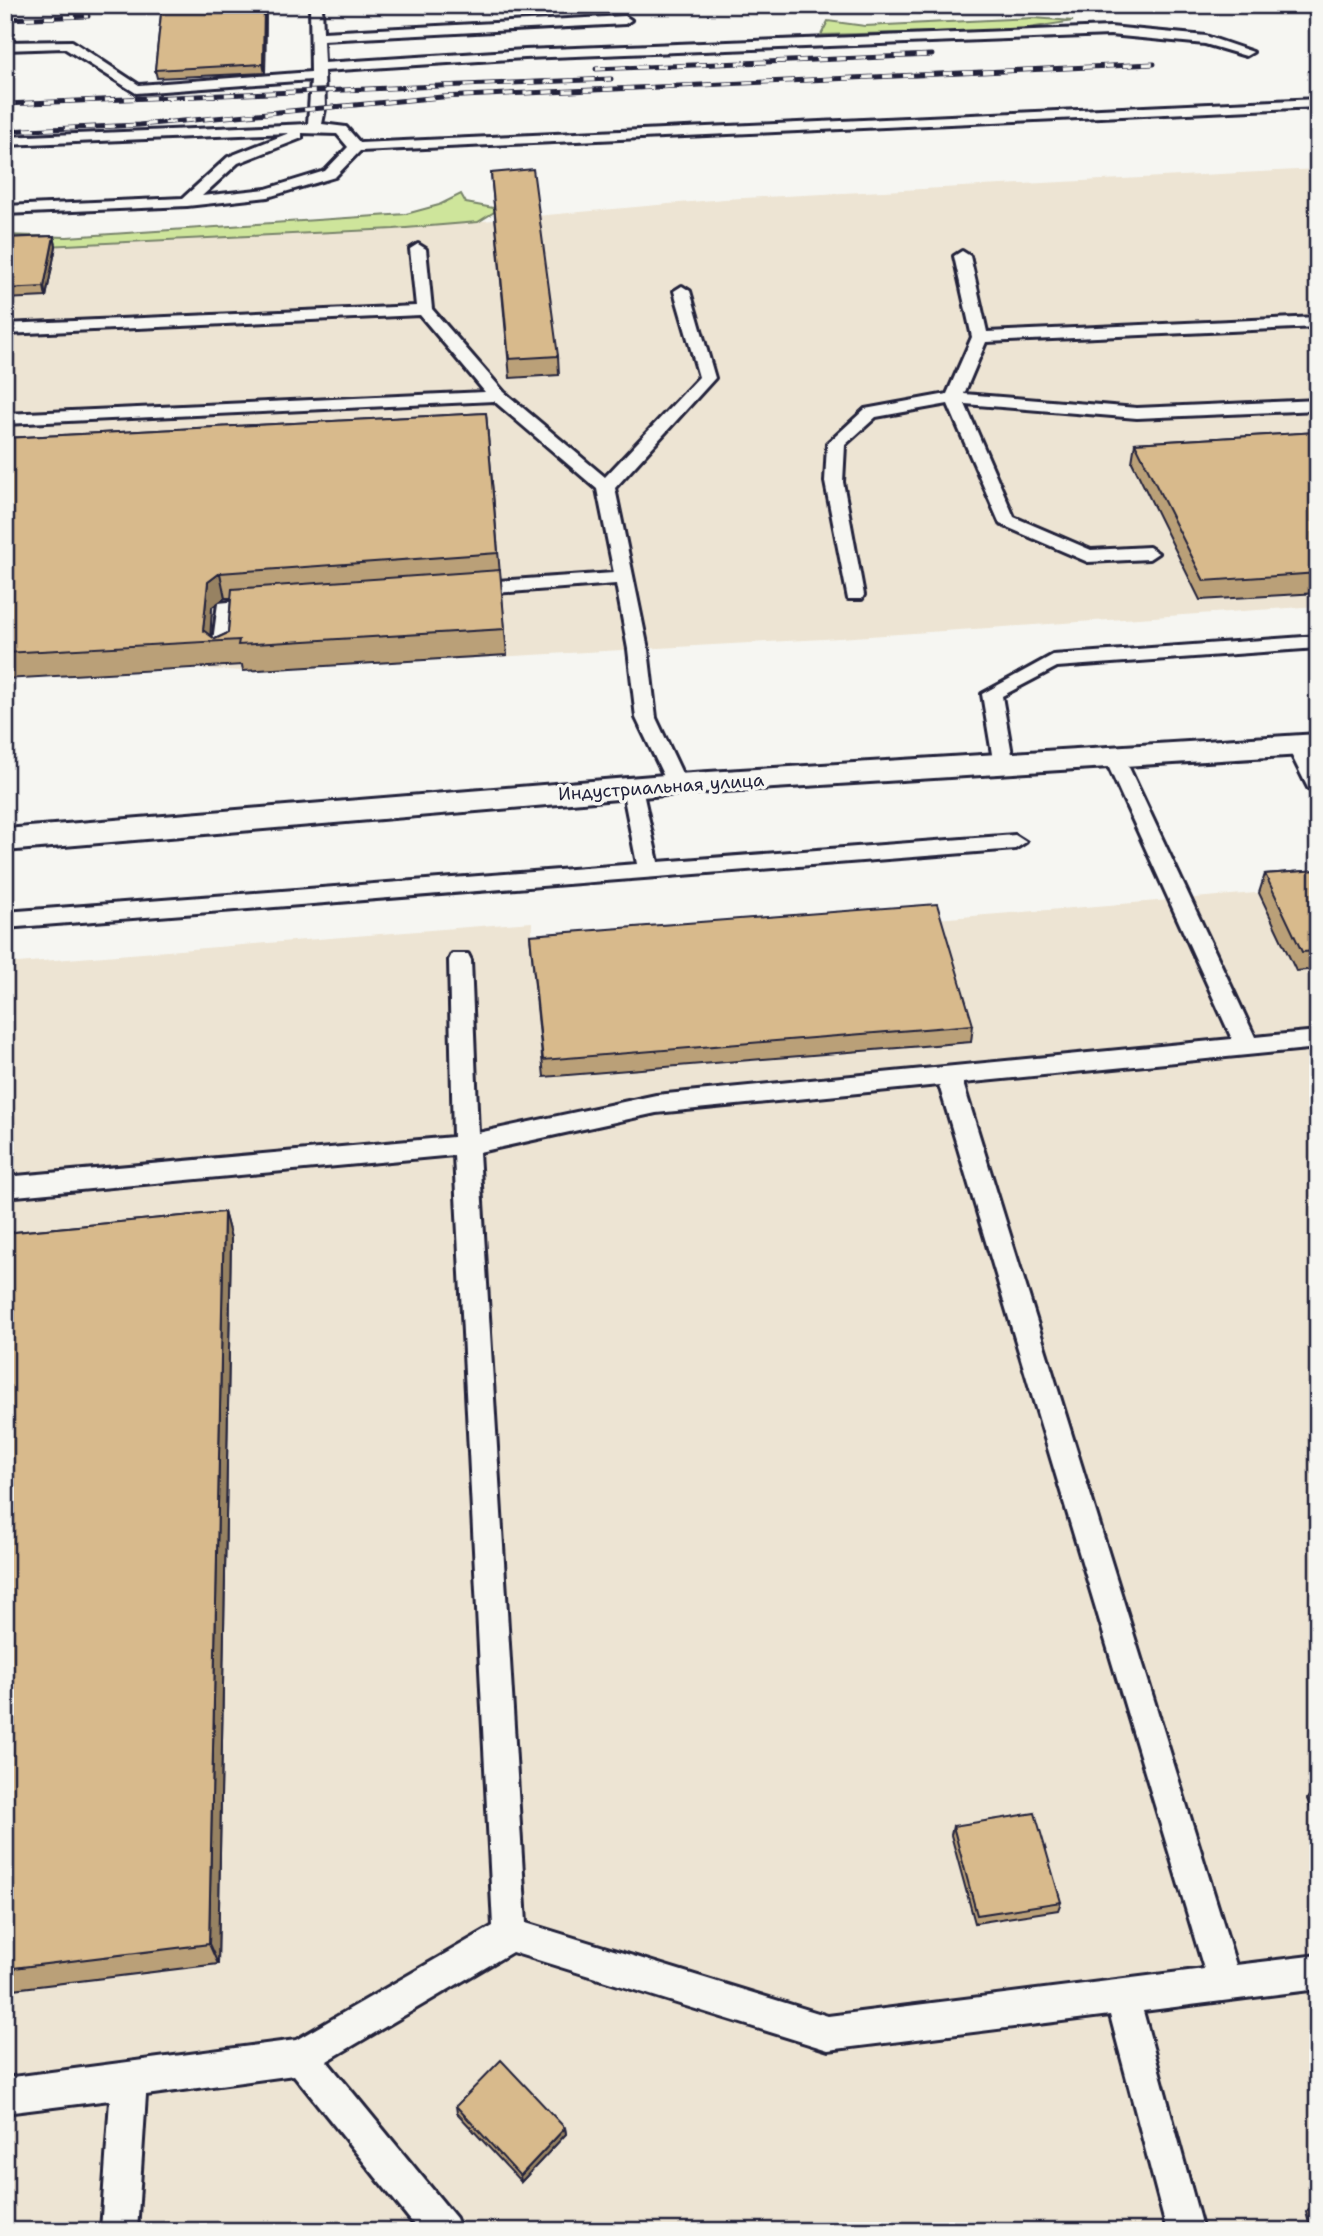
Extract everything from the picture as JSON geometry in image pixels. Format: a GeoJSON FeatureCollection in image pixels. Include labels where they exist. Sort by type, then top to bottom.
{"type":"FeatureCollection","features":[{"type":"Feature","properties":{"kind":"street","name":"Индустриальная улица"},"geometry":{"type":"LineString","coordinates":[[5,840],[677,784],[1004,766],[1307,745]]}},
{"type":"Feature","properties":{"kind":"lane"},"geometry":{"type":"LineString","coordinates":[[314,128],[316,5]]}},
{"type":"Feature","properties":{"kind":"lane"},"geometry":{"type":"LineString","coordinates":[[317,36],[625,20]]}},
{"type":"Feature","properties":{"kind":"lane"},"geometry":{"type":"LineString","coordinates":[[5,46],[67,44],[136,89],[526,54],[1110,31],[1206,40],[1246,52]]}},
{"type":"Feature","properties":{"kind":"lane"},"geometry":{"type":"LineString","coordinates":[[5,211],[187,202],[268,193],[330,174],[356,147],[1318,103]]}},
{"type":"Feature","properties":{"kind":"lane"},"geometry":{"type":"LineString","coordinates":[[187,202],[233,160],[314,128]]}},
{"type":"Feature","properties":{"kind":"lane"},"geometry":{"type":"LineString","coordinates":[[5,141],[314,128],[341,130],[356,147]]}},
{"type":"Feature","properties":{"kind":"lane"},"geometry":{"type":"LineString","coordinates":[[418,248],[424,310],[498,396],[606,487],[638,649],[646,718],[677,784]]}},
{"type":"Feature","properties":{"kind":"lane"},"geometry":{"type":"LineString","coordinates":[[961,256],[980,337],[954,398],[1006,520],[1088,556],[1149,553]]}},
{"type":"Feature","properties":{"kind":"lane"},"geometry":{"type":"LineString","coordinates":[[606,487],[707,378],[682,291]]}},
{"type":"Feature","properties":{"kind":"lane"},"geometry":{"type":"LineString","coordinates":[[5,329],[424,310]]}},
{"type":"Feature","properties":{"kind":"lane"},"geometry":{"type":"LineString","coordinates":[[980,337],[1318,322]]}},
{"type":"Feature","properties":{"kind":"lane"},"geometry":{"type":"LineString","coordinates":[[5,419],[498,396]]}},
{"type":"Feature","properties":{"kind":"lane"},"geometry":{"type":"LineString","coordinates":[[855,595],[834,482],[836,444],[871,413],[954,398],[1138,413],[1318,405]]}},
{"type":"Feature","properties":{"kind":"lane"},"geometry":{"type":"LineString","coordinates":[[446,591],[625,578]]}},
{"type":"Feature","properties":{"kind":"lane"},"geometry":{"type":"LineString","coordinates":[[221,656],[225,607],[280,603]]}},
{"type":"Feature","properties":{"kind":"lane"},"geometry":{"type":"LineString","coordinates":[[1004,766],[992,694],[1053,661],[1318,642]]}},
{"type":"Feature","properties":{"kind":"lane"},"geometry":{"type":"LineString","coordinates":[[1307,745],[1318,788]]}},
{"type":"Feature","properties":{"kind":"lane"},"geometry":{"type":"LineString","coordinates":[[1115,759],[1247,1045]]}},
{"type":"Feature","properties":{"kind":"lane"},"geometry":{"type":"LineString","coordinates":[[632,788],[649,870]]}},
{"type":"Feature","properties":{"kind":"lane"},"geometry":{"type":"LineString","coordinates":[[5,920],[1015,842]]}},
{"type":"Feature","properties":{"kind":"lane"},"geometry":{"type":"LineString","coordinates":[[460,960],[466,1145],[510,1936]]}},
{"type":"Feature","properties":{"kind":"lane"},"geometry":{"type":"LineString","coordinates":[[5,1186],[466,1145],[656,1104],[1318,1039]]}},
{"type":"Feature","properties":{"kind":"lane"},"geometry":{"type":"LineString","coordinates":[[948,1074],[1225,1983]]}},
{"type":"Feature","properties":{"kind":"lane"},"geometry":{"type":"LineString","coordinates":[[5,2096],[301,2057],[510,1936],[828,2033],[1318,1972]]}},
{"type":"Feature","properties":{"kind":"lane"},"geometry":{"type":"LineString","coordinates":[[1122,1996],[1185,2231]]}},
{"type":"Feature","properties":{"kind":"lane"},"geometry":{"type":"LineString","coordinates":[[301,2057],[443,2231]]}},
{"type":"Feature","properties":{"kind":"lane"},"geometry":{"type":"LineString","coordinates":[[119,2231],[128,2080]]}},
{"type":"Feature","properties":{"kind":"shaded area"},"geometry":{"type":"Polygon","coordinates":[[[1318,169],[1318,606],[824,639],[243,671],[189,668],[5,619],[5,248],[394,229],[724,199],[1318,169]]]}},
{"type":"Feature","properties":{"kind":"shaded area"},"geometry":{"type":"Polygon","coordinates":[[[1318,888],[1318,2231],[5,2231],[5,964],[532,922],[531,952],[1318,888]]]}},
{"type":"Feature","properties":{"kind":"green space"},"geometry":{"type":"Polygon","coordinates":[[[1033,18],[1073,21],[1016,30],[821,35],[828,21],[865,26],[1033,18]]]}},
{"type":"Feature","properties":{"kind":"green space"},"geometry":{"type":"Polygon","coordinates":[[[461,194],[466,203],[499,209],[478,222],[394,229],[5,248],[5,235],[67,237],[406,214],[439,205],[461,194]]]}},
{"type":"Feature","properties":{"kind":"building"},"geometry":{"type":"Polygon","coordinates":[[[162,5],[264,5],[263,64],[155,70],[162,5]]]}},
{"type":"Feature","properties":{"kind":"building"},"geometry":{"type":"Polygon","coordinates":[[[533,169],[558,356],[509,359],[491,173],[533,169]]]}},
{"type":"Feature","properties":{"kind":"building"},"geometry":{"type":"Polygon","coordinates":[[[54,236],[44,287],[5,289],[5,238],[54,236]]]}},
{"type":"Feature","properties":{"kind":"building"},"geometry":{"type":"Polygon","coordinates":[[[486,413],[498,553],[220,573],[208,582],[203,630],[215,639],[228,633],[232,589],[500,570],[505,629],[238,645],[239,640],[5,653],[5,438],[486,413]]]}},
{"type":"Feature","properties":{"kind":"building"},"geometry":{"type":"Polygon","coordinates":[[[1318,432],[1318,573],[1204,581],[1135,443],[1318,432]]]}},
{"type":"Feature","properties":{"kind":"building"},"geometry":{"type":"Polygon","coordinates":[[[1318,870],[1318,951],[1302,952],[1265,874],[1318,870]]]}},
{"type":"Feature","properties":{"kind":"building"},"geometry":{"type":"Polygon","coordinates":[[[937,904],[973,1025],[543,1060],[530,935],[937,904]]]}},
{"type":"Feature","properties":{"kind":"building"},"geometry":{"type":"Polygon","coordinates":[[[224,1212],[209,1944],[5,1969],[5,1233],[224,1212]]]}},
{"type":"Feature","properties":{"kind":"building"},"geometry":{"type":"Polygon","coordinates":[[[1318,1790],[1318,1805],[1312,1791],[1318,1790]]]}},
{"type":"Feature","properties":{"kind":"building"},"geometry":{"type":"Polygon","coordinates":[[[1035,1813],[1061,1902],[977,1915],[953,1826],[1035,1813]]]}},
{"type":"Feature","properties":{"kind":"building"},"geometry":{"type":"Polygon","coordinates":[[[501,2060],[565,2128],[520,2176],[456,2106],[501,2060]]]}},
{"type":"Feature","properties":{"kind":"railway"},"geometry":{"type":"LineString","coordinates":[[5,19],[88,16]]}},
{"type":"Feature","properties":{"kind":"railway"},"geometry":{"type":"LineString","coordinates":[[596,69],[932,55]]}},
{"type":"Feature","properties":{"kind":"railway"},"geometry":{"type":"LineString","coordinates":[[5,131],[139,125],[442,97],[1154,64]]}},
{"type":"Feature","properties":{"kind":"railway"},"geometry":{"type":"LineString","coordinates":[[5,104],[611,79]]}}]}
